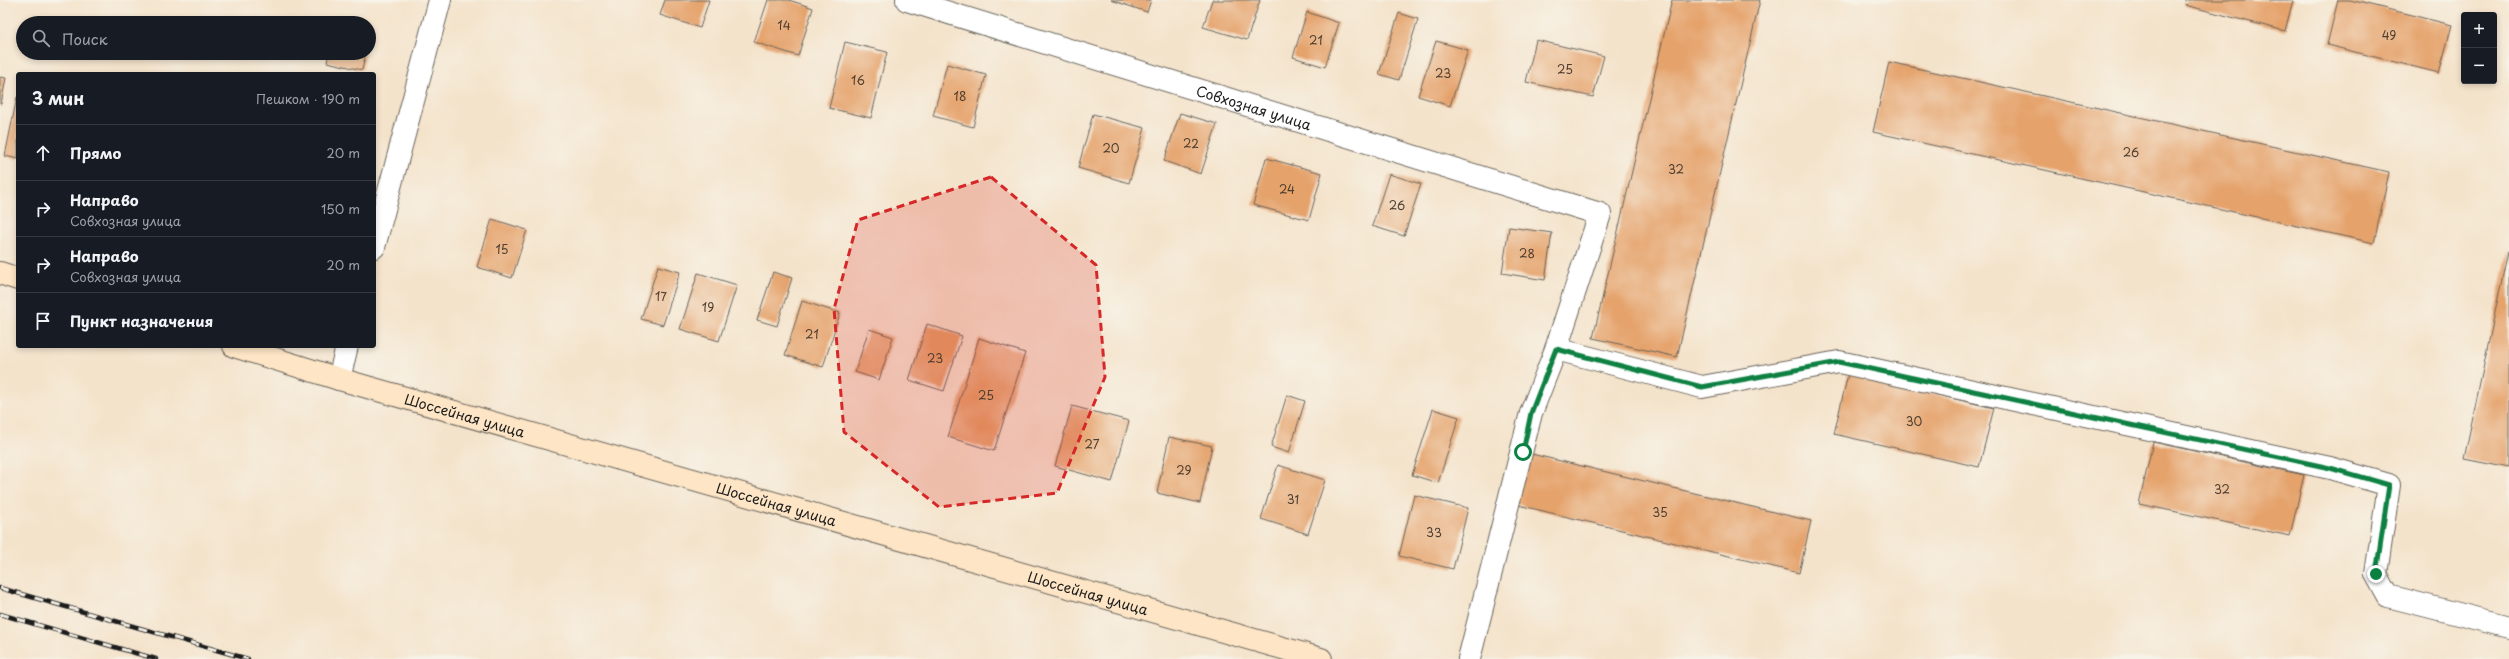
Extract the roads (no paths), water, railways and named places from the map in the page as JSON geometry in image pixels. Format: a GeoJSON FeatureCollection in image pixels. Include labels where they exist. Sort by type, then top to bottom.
{"type":"FeatureCollection","features":[{"type":"Feature","properties":{"kind":"street"},"geometry":{"type":"LineString","coordinates":[[376,240],[440,0]]}},
{"type":"Feature","properties":{"kind":"street","name":"Совхозная улица"},"geometry":{"type":"LineString","coordinates":[[907,0],[1600,214],[1556,349]]}},
{"type":"Feature","properties":{"kind":"street"},"geometry":{"type":"LineString","coordinates":[[0,273],[16,278]]}},
{"type":"Feature","properties":{"kind":"street","name":"Шоссейная улица"},"geometry":{"type":"LineString","coordinates":[[240,348],[339,379],[1321,659]]}},
{"type":"Feature","properties":{"kind":"street"},"geometry":{"type":"LineString","coordinates":[[339,379],[347,348]]}},
{"type":"Feature","properties":{"kind":"street"},"geometry":{"type":"LineString","coordinates":[[1469,659],[1531,413],[1556,349],[1702,387],[1839,362],[2345,472],[2389,485],[2376,574],[2388,596],[2509,627]]}},
{"type":"Feature","properties":{"kind":"railway"},"geometry":{"type":"LineString","coordinates":[[0,588],[248,659]]}},
{"type":"Feature","properties":{"kind":"railway"},"geometry":{"type":"LineString","coordinates":[[0,614],[156,659]]}}]}
